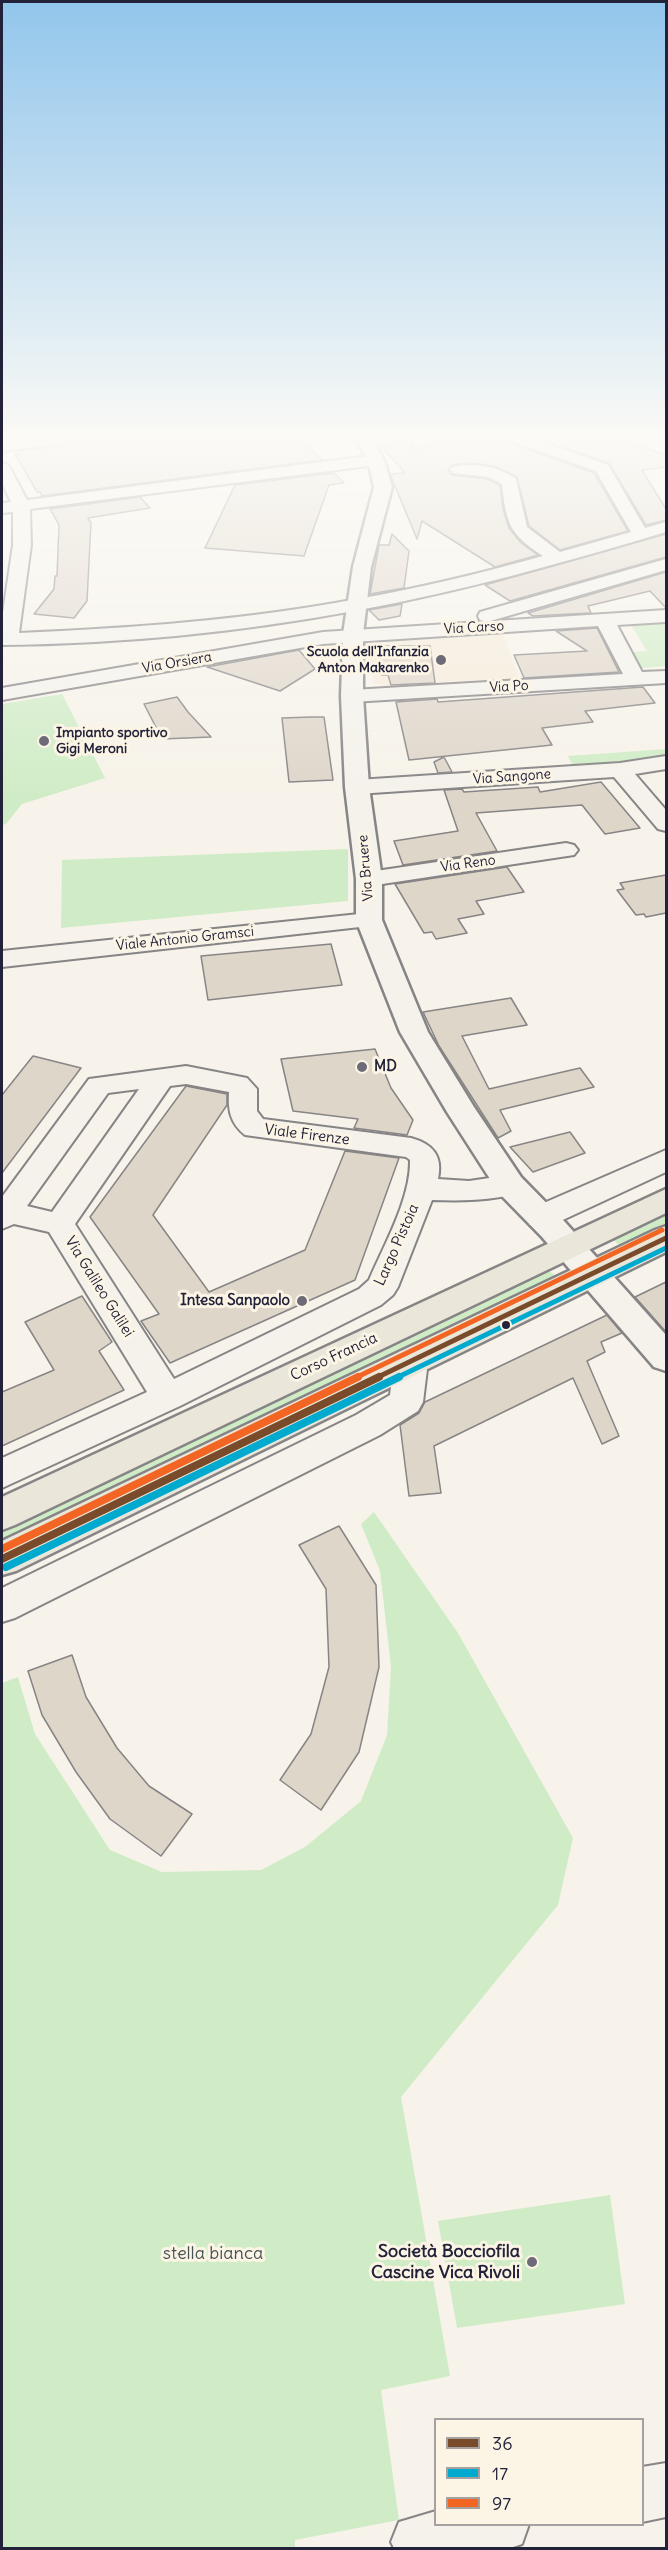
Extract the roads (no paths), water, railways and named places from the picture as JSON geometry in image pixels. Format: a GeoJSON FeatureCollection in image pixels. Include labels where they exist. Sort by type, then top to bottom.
{"type":"FeatureCollection","features":[{"type":"Feature","properties":{"kind":"main road","name":"Corso Francia"},"geometry":{"type":"LineString","coordinates":[[2,1514],[666,1200]]}},
{"type":"Feature","properties":{"kind":"main road"},"geometry":{"type":"LineString","coordinates":[[2,1559],[666,1238]]}},
{"type":"Feature","properties":{"kind":"street"},"geometry":{"type":"LineString","coordinates":[[20,558],[5,639],[132,634],[357,605],[458,584],[558,558]]}},
{"type":"Feature","properties":{"kind":"street","name":"Via Bruere"},"geometry":{"type":"LineString","coordinates":[[364,558],[353,634],[352,696],[357,786],[369,879],[369,920],[414,1032],[462,1112],[510,1185],[542,1217],[592,1273],[616,1304],[666,1358]]}},
{"type":"Feature","properties":{"kind":"street"},"geometry":{"type":"LineString","coordinates":[[455,629],[455,626],[461,623],[666,564]]}},
{"type":"Feature","properties":{"kind":"street","name":"Via Carso"},"geometry":{"type":"LineString","coordinates":[[353,634],[666,616]]}},
{"type":"Feature","properties":{"kind":"street"},"geometry":{"type":"LineString","coordinates":[[605,621],[636,679]]}},
{"type":"Feature","properties":{"kind":"street","name":"Via Orsiera"},"geometry":{"type":"LineString","coordinates":[[2,694],[353,634]]}},
{"type":"Feature","properties":{"kind":"street","name":"Via Po"},"geometry":{"type":"LineString","coordinates":[[352,696],[666,677]]}},
{"type":"Feature","properties":{"kind":"street","name":"Via Sangone"},"geometry":{"type":"LineString","coordinates":[[357,786],[620,770],[666,763]]}},
{"type":"Feature","properties":{"kind":"street"},"geometry":{"type":"LineString","coordinates":[[620,770],[666,824]]}},
{"type":"Feature","properties":{"kind":"street","name":"Via Reno"},"geometry":{"type":"LineString","coordinates":[[369,879],[566,850]]}},
{"type":"Feature","properties":{"kind":"street","name":"Viale Antonio Gramsci"},"geometry":{"type":"LineString","coordinates":[[2,959],[369,920]]}},
{"type":"Feature","properties":{"kind":"street","name":"Viale Firenze"},"geometry":{"type":"LineString","coordinates":[[4,1215],[99,1085],[186,1075],[237,1084],[243,1089],[243,1114],[246,1123],[255,1128],[417,1150]]}},
{"type":"Feature","properties":{"kind":"street"},"geometry":{"type":"LineString","coordinates":[[59,1224],[161,1078]]}},
{"type":"Feature","properties":{"kind":"street","name":"Largo Pistoia"},"geometry":{"type":"LineString","coordinates":[[168,1397],[370,1297],[382,1287],[421,1190],[426,1162],[417,1150]]}},
{"type":"Feature","properties":{"kind":"street"},"geometry":{"type":"LineString","coordinates":[[542,1217],[666,1160]]}},
{"type":"Feature","properties":{"kind":"street","name":"Largo Pistoia"},"geometry":{"type":"LineString","coordinates":[[421,1190],[469,1191],[510,1185]]}},
{"type":"Feature","properties":{"kind":"street","name":"Via Galileo Galilei"},"geometry":{"type":"LineString","coordinates":[[4,1215],[59,1224],[168,1397]]}},
{"type":"Feature","properties":{"kind":"street"},"geometry":{"type":"LineString","coordinates":[[2,1606],[368,1425],[406,1402],[411,1361]]}},
{"type":"Feature","properties":{"kind":"street"},"geometry":{"type":"LineString","coordinates":[[2,1474],[168,1397]]}},
{"type":"Feature","properties":{"kind":"street"},"geometry":{"type":"LineString","coordinates":[[644,2495],[666,2490]]}},
{"type":"Feature","properties":{"kind":"street"},"geometry":{"type":"LineString","coordinates":[[419,2542],[493,2526]]}},
{"type":"Feature","properties":{"kind":"place","name":"Scuola dell'Infanzia Anton Makarenko"},"geometry":{"type":"Point","coordinates":[441,660]}},
{"type":"Feature","properties":{"kind":"place","name":"Impianto sportivo Gigi Meroni"},"geometry":{"type":"Point","coordinates":[44,741]}},
{"type":"Feature","properties":{"kind":"place","name":"MD"},"geometry":{"type":"Point","coordinates":[362,1067]}},
{"type":"Feature","properties":{"kind":"place","name":"Intesa Sanpaolo"},"geometry":{"type":"Point","coordinates":[302,1301]}},
{"type":"Feature","properties":{"kind":"place","name":"Società Bocciofila Cascine Vica Rivoli"},"geometry":{"type":"Point","coordinates":[532,2262]}},
{"type":"Feature","properties":{"kind":"park label","name":"stella bianca"},"geometry":{"type":"Point","coordinates":[213,2254]}}]}
